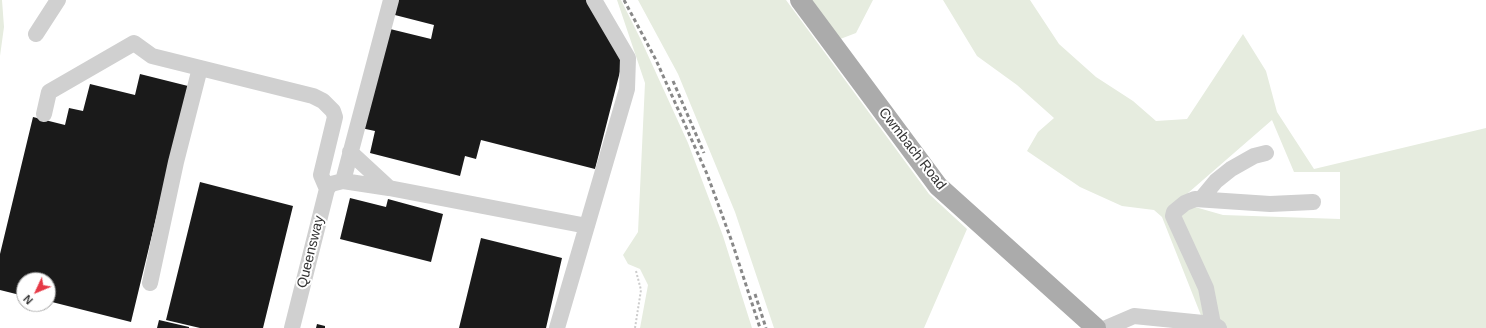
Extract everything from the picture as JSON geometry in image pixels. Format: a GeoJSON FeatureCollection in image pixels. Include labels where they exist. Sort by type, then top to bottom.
{"type":"FeatureCollection","features":[{"type":"Feature","properties":{"kind":"main road","name":"Cwmbach Road"},"geometry":{"type":"LineString","coordinates":[[800,0],[938,186],[1096,328]]}},
{"type":"Feature","properties":{"kind":"street"},"geometry":{"type":"LineString","coordinates":[[36,34],[58,0]]}},
{"type":"Feature","properties":{"kind":"street","name":"Queensway"},"geometry":{"type":"LineString","coordinates":[[292,328],[336,184],[350,152],[391,0]]}},
{"type":"Feature","properties":{"kind":"street"},"geometry":{"type":"LineString","coordinates":[[557,328],[627,90],[628,58],[594,0]]}},
{"type":"Feature","properties":{"kind":"street"},"geometry":{"type":"LineString","coordinates":[[44,114],[49,92],[134,43],[152,56],[313,96],[323,100],[330,106],[335,117],[321,175],[336,184],[389,188],[587,226]]}},
{"type":"Feature","properties":{"kind":"street"},"geometry":{"type":"LineString","coordinates":[[150,283],[176,162],[200,68]]}},
{"type":"Feature","properties":{"kind":"street"},"geometry":{"type":"LineString","coordinates":[[350,152],[389,188]]}},
{"type":"Feature","properties":{"kind":"street"},"geometry":{"type":"LineString","coordinates":[[1201,199],[1216,181],[1231,169],[1254,156],[1266,153]]}},
{"type":"Feature","properties":{"kind":"street"},"geometry":{"type":"LineString","coordinates":[[1106,328],[1134,316],[1216,326],[1206,288],[1173,216],[1174,212],[1185,203],[1201,199],[1270,204],[1313,202]]}},
{"type":"Feature","properties":{"kind":"path"},"geometry":{"type":"LineString","coordinates":[[635,328],[641,290],[636,271]]}},
{"type":"Feature","properties":{"kind":"shaded area"},"geometry":{"type":"Polygon","coordinates":[[[0,0],[2,0],[4,27],[0,56],[0,0]]]}},
{"type":"Feature","properties":{"kind":"shaded area"},"geometry":{"type":"Polygon","coordinates":[[[617,0],[621,0],[641,40],[688,143],[723,236],[752,328],[640,328],[648,285],[640,269],[628,264],[623,255],[638,232],[645,83],[617,0]]]}},
{"type":"Feature","properties":{"kind":"shaded area"},"geometry":{"type":"Polygon","coordinates":[[[638,0],[786,0],[929,194],[967,229],[924,328],[774,328],[735,212],[678,74],[638,0]]]}},
{"type":"Feature","properties":{"kind":"shaded area"},"geometry":{"type":"Polygon","coordinates":[[[804,0],[873,0],[856,33],[835,41],[804,0]]]}},
{"type":"Feature","properties":{"kind":"shaded area"},"geometry":{"type":"Polygon","coordinates":[[[943,0],[1030,0],[1059,44],[1096,77],[1133,101],[1156,121],[1187,119],[1243,34],[1266,71],[1277,112],[1314,169],[1486,128],[1486,328],[1206,328],[1162,217],[1154,210],[1122,206],[1080,187],[1027,151],[1038,132],[1054,118],[1017,85],[977,56],[943,0]],[[1272,120],[1188,193],[1195,207],[1223,215],[1340,219],[1340,172],[1294,172],[1272,120]]]}},
{"type":"Feature","properties":{"kind":"building"},"geometry":{"type":"Polygon","coordinates":[[[395,0],[586,0],[623,60],[595,169],[481,140],[476,159],[465,156],[460,176],[370,153],[375,131],[361,128],[386,28],[431,39],[434,25],[391,14],[395,0]]]}},
{"type":"Feature","properties":{"kind":"building"},"geometry":{"type":"Polygon","coordinates":[[[140,74],[188,86],[131,322],[56,303],[56,272],[16,272],[16,294],[0,290],[0,254],[33,117],[65,125],[69,108],[83,111],[90,84],[135,95],[140,74]]]}},
{"type":"Feature","properties":{"kind":"building"},"geometry":{"type":"Polygon","coordinates":[[[200,182],[293,206],[263,328],[200,328],[166,320],[200,182]]]}},
{"type":"Feature","properties":{"kind":"building"},"geometry":{"type":"Polygon","coordinates":[[[350,198],[386,207],[388,199],[443,214],[431,262],[340,239],[350,198]]]}},
{"type":"Feature","properties":{"kind":"building"},"geometry":{"type":"Polygon","coordinates":[[[481,238],[562,258],[546,328],[459,328],[481,238]]]}},
{"type":"Feature","properties":{"kind":"building"},"geometry":{"type":"Polygon","coordinates":[[[159,320],[189,327],[189,328],[157,328],[159,320]]]}},
{"type":"Feature","properties":{"kind":"building"},"geometry":{"type":"Polygon","coordinates":[[[317,324],[325,326],[325,328],[316,328],[317,324]]]}},
{"type":"Feature","properties":{"kind":"railway"},"geometry":{"type":"LineString","coordinates":[[624,0],[656,60],[707,174],[732,242],[760,328]]}},
{"type":"Feature","properties":{"kind":"railway"},"geometry":{"type":"LineString","coordinates":[[673,81],[704,153]]}},
{"type":"Feature","properties":{"kind":"railway"},"geometry":{"type":"LineString","coordinates":[[755,294],[766,328]]}}]}
